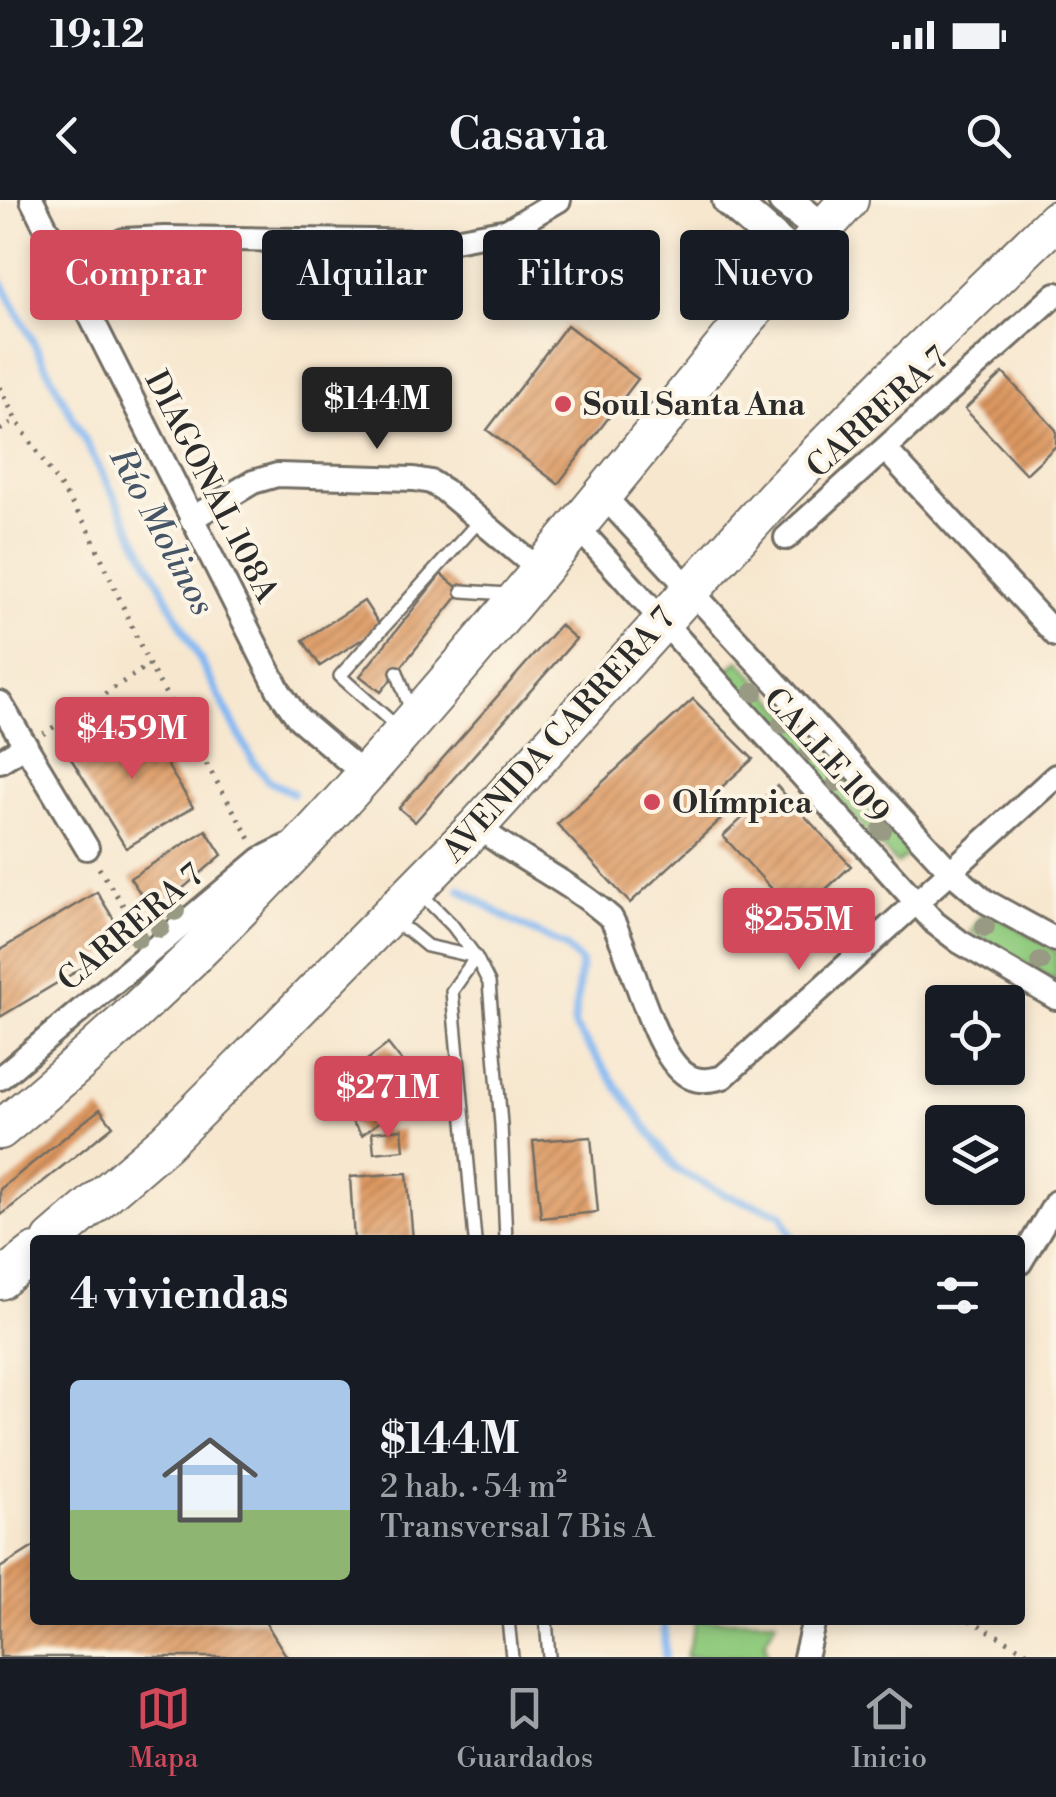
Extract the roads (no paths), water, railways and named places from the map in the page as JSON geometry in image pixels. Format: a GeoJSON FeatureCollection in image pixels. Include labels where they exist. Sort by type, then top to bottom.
{"type":"FeatureCollection","features":[{"type":"Feature","properties":{"kind":"main road"},"geometry":{"type":"LineString","coordinates":[[823,230],[848,200]]}},
{"type":"Feature","properties":{"kind":"main road","name":"AVENIDA CARRERA 7"},"geometry":{"type":"LineString","coordinates":[[58,1235],[166,1142],[386,920],[477,826],[690,587],[890,378],[1056,220]]}},
{"type":"Feature","properties":{"kind":"main road"},"geometry":{"type":"LineString","coordinates":[[0,1130],[74,1070],[166,985],[366,776],[745,320]]}},
{"type":"Feature","properties":{"kind":"main road"},"geometry":{"type":"LineString","coordinates":[[0,1280],[30,1257]]}},
{"type":"Feature","properties":{"kind":"street","name":"DIAGONAL 108A"},"geometry":{"type":"LineString","coordinates":[[32,200],[47,230]]}},
{"type":"Feature","properties":{"kind":"street"},"geometry":{"type":"LineString","coordinates":[[242,240],[444,242],[508,230],[559,200]]}},
{"type":"Feature","properties":{"kind":"street"},"geometry":{"type":"LineString","coordinates":[[729,200],[764,230]]}},
{"type":"Feature","properties":{"kind":"street"},"geometry":{"type":"LineString","coordinates":[[785,200],[823,230]]}},
{"type":"Feature","properties":{"kind":"street","name":"CARRERA 7"},"geometry":{"type":"LineString","coordinates":[[786,538],[1056,294]]}},
{"type":"Feature","properties":{"kind":"street","name":"DIAGONAL 108A"},"geometry":{"type":"LineString","coordinates":[[92,320],[288,706],[366,776]]}},
{"type":"Feature","properties":{"kind":"street"},"geometry":{"type":"LineString","coordinates":[[885,448],[1056,635]]}},
{"type":"Feature","properties":{"kind":"street"},"geometry":{"type":"LineString","coordinates":[[191,519],[253,482],[278,475],[432,482],[480,520],[528,582]]}},
{"type":"Feature","properties":{"kind":"street","name":"CALLE 109"},"geometry":{"type":"LineString","coordinates":[[601,493],[951,872],[984,900],[1056,940]]}},
{"type":"Feature","properties":{"kind":"street","name":"CALLE 109"},"geometry":{"type":"LineString","coordinates":[[575,524],[916,903],[960,942],[1056,998]]}},
{"type":"Feature","properties":{"kind":"street"},"geometry":{"type":"LineString","coordinates":[[0,703],[86,848]]}},
{"type":"Feature","properties":{"kind":"street"},"geometry":{"type":"LineString","coordinates":[[0,761],[26,745]]}},
{"type":"Feature","properties":{"kind":"street"},"geometry":{"type":"LineString","coordinates":[[477,826],[611,918],[664,1053],[694,1079],[723,1077],[1056,776]]}},
{"type":"Feature","properties":{"kind":"street","name":"CARRERA 7"},"geometry":{"type":"LineString","coordinates":[[0,1078],[146,940],[261,859],[309,838]]}},
{"type":"Feature","properties":{"kind":"street"},"geometry":{"type":"LineString","coordinates":[[1025,1255],[1056,1202]]}},
{"type":"Feature","properties":{"kind":"street"},"geometry":{"type":"LineString","coordinates":[[804,1657],[813,1625]]}},
{"type":"Feature","properties":{"kind":"lane"},"geometry":{"type":"LineString","coordinates":[[409,726],[340,676],[480,520]]}},
{"type":"Feature","properties":{"kind":"lane"},"geometry":{"type":"LineString","coordinates":[[462,591],[528,582]]}},
{"type":"Feature","properties":{"kind":"lane"},"geometry":{"type":"LineString","coordinates":[[397,672],[409,726]]}},
{"type":"Feature","properties":{"kind":"lane"},"geometry":{"type":"LineString","coordinates":[[416,889],[452,925],[476,957],[488,984],[494,1018],[506,1235]]}},
{"type":"Feature","properties":{"kind":"lane"},"geometry":{"type":"LineString","coordinates":[[386,920],[409,930],[427,946],[476,957]]}},
{"type":"Feature","properties":{"kind":"lane"},"geometry":{"type":"LineString","coordinates":[[475,1235],[452,991],[476,957]]}},
{"type":"Feature","properties":{"kind":"lane"},"geometry":{"type":"LineString","coordinates":[[509,1625],[512,1657]]}},
{"type":"Feature","properties":{"kind":"lane"},"geometry":{"type":"LineString","coordinates":[[546,1625],[549,1657]]}},
{"type":"Feature","properties":{"kind":"waterway","name":"Río Molinos"},"geometry":{"type":"LineString","coordinates":[[0,279],[253,761],[269,781],[293,793]]}},
{"type":"Feature","properties":{"kind":"waterway","name":"Río Molinos"},"geometry":{"type":"LineString","coordinates":[[460,889],[508,919],[566,947],[581,963],[574,1026],[676,1169],[726,1195],[782,1214],[791,1235]]}},
{"type":"Feature","properties":{"kind":"waterway","name":"Río Molinos"},"geometry":{"type":"LineString","coordinates":[[664,1625],[665,1657]]}},
{"type":"Feature","properties":{"kind":"place","name":"Soul Santa Ana"},"geometry":{"type":"Point","coordinates":[563,404]}},
{"type":"Feature","properties":{"kind":"place","name":"Olímpica"},"geometry":{"type":"Point","coordinates":[652,802]}}]}
